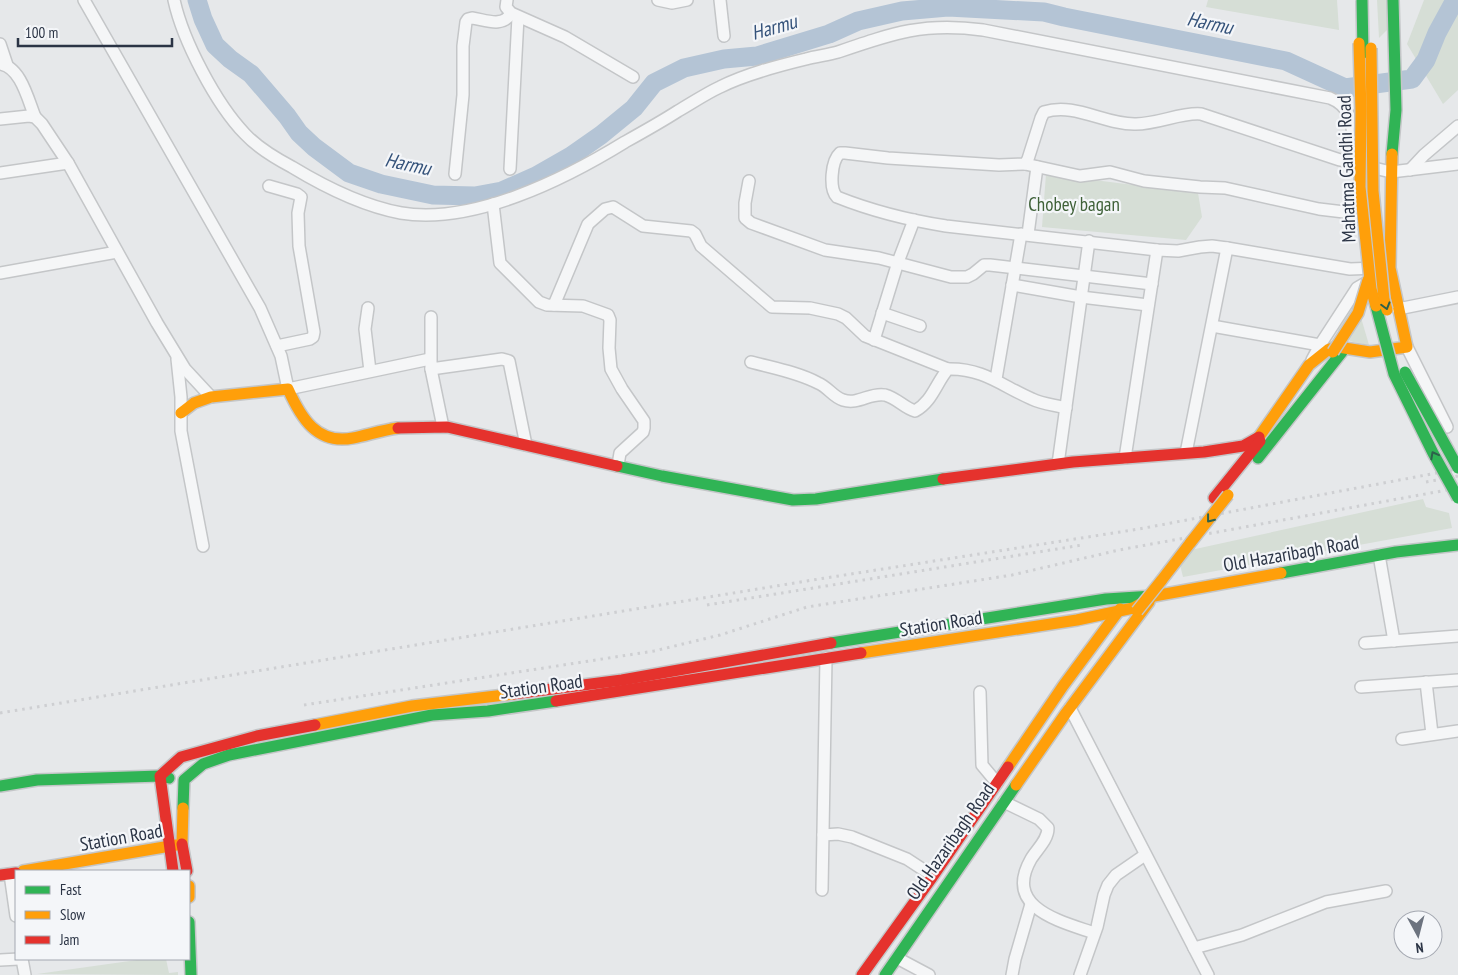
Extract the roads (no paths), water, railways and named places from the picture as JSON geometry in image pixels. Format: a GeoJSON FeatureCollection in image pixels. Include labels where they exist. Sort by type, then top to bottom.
{"type":"FeatureCollection","features":[{"type":"Feature","properties":{"kind":"main road","name":"Mahatma Gandhi Road"},"geometry":{"type":"LineString","coordinates":[[1361,0],[1359,42],[1361,111],[1360,188],[1371,288],[1394,374],[1433,453],[1458,498]]}},
{"type":"Feature","properties":{"kind":"main road"},"geometry":{"type":"LineString","coordinates":[[862,975],[933,876],[1063,686],[1128,611],[1161,581],[1337,352],[1358,313],[1368,282],[1361,0]]}},
{"type":"Feature","properties":{"kind":"main road"},"geometry":{"type":"LineString","coordinates":[[867,975],[1076,677],[1128,611],[1148,581],[1214,498],[1357,330],[1368,308],[1375,284],[1368,149],[1366,0]]}},
{"type":"Feature","properties":{"kind":"main road","name":"Mahatma Gandhi Road"},"geometry":{"type":"LineString","coordinates":[[1370,0],[1373,191],[1384,299],[1407,376],[1458,468]]}},
{"type":"Feature","properties":{"kind":"main road"},"geometry":{"type":"LineString","coordinates":[[181,413],[194,403],[211,397],[288,389],[294,402],[308,421],[321,435],[332,439],[349,439],[380,430],[430,426],[443,427],[689,481],[793,500],[1058,464],[1243,446],[1258,438],[1309,365],[1328,349],[1338,347],[1370,352],[1407,347],[1390,268],[1391,172],[1396,110],[1393,0]]}},
{"type":"Feature","properties":{"kind":"main road","name":"Old Hazaribagh Road"},"geometry":{"type":"LineString","coordinates":[[878,975],[1128,611],[1154,596],[1378,555],[1458,545]]}},
{"type":"Feature","properties":{"kind":"main road"},"geometry":{"type":"LineString","coordinates":[[1128,611],[1130,596]]}},
{"type":"Feature","properties":{"kind":"main road"},"geometry":{"type":"LineString","coordinates":[[160,776],[181,757],[258,736],[412,706],[622,680],[774,652],[1096,600],[1130,596],[1154,596]]}},
{"type":"Feature","properties":{"kind":"main road"},"geometry":{"type":"LineString","coordinates":[[885,975],[1070,708],[1154,596]]}},
{"type":"Feature","properties":{"kind":"main road","name":"Station Road"},"geometry":{"type":"LineString","coordinates":[[30,870],[182,844],[184,780],[203,764],[229,755],[432,715],[508,708],[616,693],[1128,611]]}},
{"type":"Feature","properties":{"kind":"main road"},"geometry":{"type":"LineString","coordinates":[[160,776],[173,870]]}},
{"type":"Feature","properties":{"kind":"main road"},"geometry":{"type":"LineString","coordinates":[[0,786],[36,780],[160,776],[184,780]]}},
{"type":"Feature","properties":{"kind":"main road"},"geometry":{"type":"LineString","coordinates":[[182,844],[186,870]]}},
{"type":"Feature","properties":{"kind":"main road"},"geometry":{"type":"LineString","coordinates":[[190,948],[191,975]]}},
{"type":"Feature","properties":{"kind":"street"},"geometry":{"type":"LineString","coordinates":[[84,0],[260,308],[281,356],[288,389],[370,371],[502,359],[509,361],[526,445]]}},
{"type":"Feature","properties":{"kind":"street"},"geometry":{"type":"LineString","coordinates":[[174,0],[186,35],[202,68],[223,104],[244,134],[258,146],[307,176],[358,200],[406,213],[431,216],[450,214],[512,198],[560,177],[622,144],[720,86],[779,66],[835,53],[876,38],[907,30],[938,26],[983,30],[1330,98],[1339,102],[1347,110],[1350,118],[1355,164]]}},
{"type":"Feature","properties":{"kind":"street"},"geometry":{"type":"LineString","coordinates":[[506,0],[506,6],[514,15],[565,37],[633,77]]}},
{"type":"Feature","properties":{"kind":"street"},"geometry":{"type":"LineString","coordinates":[[658,0],[672,3],[687,0]]}},
{"type":"Feature","properties":{"kind":"street"},"geometry":{"type":"LineString","coordinates":[[720,0],[724,36]]}},
{"type":"Feature","properties":{"kind":"street"},"geometry":{"type":"LineString","coordinates":[[510,169],[514,15]]}},
{"type":"Feature","properties":{"kind":"street"},"geometry":{"type":"LineString","coordinates":[[455,174],[463,95],[463,46],[466,22],[472,18],[500,22],[514,15]]}},
{"type":"Feature","properties":{"kind":"street"},"geometry":{"type":"LineString","coordinates":[[0,44],[3,65],[11,68],[16,75],[35,117],[48,132],[68,163],[176,355],[185,369],[211,397]]}},
{"type":"Feature","properties":{"kind":"street"},"geometry":{"type":"LineString","coordinates":[[1025,164],[1040,118],[1044,112],[1058,108],[1114,122],[1136,124],[1160,122],[1192,113],[1201,114],[1340,160],[1391,172],[1458,164]]}},
{"type":"Feature","properties":{"kind":"street"},"geometry":{"type":"LineString","coordinates":[[0,119],[24,116],[35,117]]}},
{"type":"Feature","properties":{"kind":"street"},"geometry":{"type":"LineString","coordinates":[[1410,170],[1424,155],[1458,126]]}},
{"type":"Feature","properties":{"kind":"street"},"geometry":{"type":"LineString","coordinates":[[1390,217],[1331,211],[1225,188],[1144,181],[1110,172],[1080,176],[1025,164],[999,165],[888,158],[845,153],[840,153],[837,156],[832,187],[837,197],[878,212],[946,226],[1157,250],[1178,251],[1200,246],[1212,246],[1350,269],[1390,268]]}},
{"type":"Feature","properties":{"kind":"street"},"geometry":{"type":"LineString","coordinates":[[0,173],[68,163]]}},
{"type":"Feature","properties":{"kind":"street"},"geometry":{"type":"LineString","coordinates":[[996,379],[1015,267],[1024,234],[1037,166]]}},
{"type":"Feature","properties":{"kind":"street"},"geometry":{"type":"LineString","coordinates":[[749,181],[744,211],[746,218],[751,223],[825,250],[898,262],[959,278],[973,274],[984,265],[1152,284]]}},
{"type":"Feature","properties":{"kind":"street"},"geometry":{"type":"LineString","coordinates":[[270,186],[301,197],[298,213],[299,246],[314,332],[313,337],[310,339],[277,346]]}},
{"type":"Feature","properties":{"kind":"street"},"geometry":{"type":"LineString","coordinates":[[493,204],[500,263],[539,302],[542,304],[583,306],[608,315],[610,320],[609,348],[611,369],[622,390],[644,421],[643,432],[620,453],[618,465]]}},
{"type":"Feature","properties":{"kind":"street"},"geometry":{"type":"LineString","coordinates":[[554,305],[588,224],[604,209],[613,207],[643,226],[691,230],[701,246],[772,307],[810,308],[838,314],[846,318],[860,334],[874,340],[948,369],[967,370],[996,379],[1034,400],[1066,408]]}},
{"type":"Feature","properties":{"kind":"street"},"geometry":{"type":"LineString","coordinates":[[874,340],[898,262],[914,220]]}},
{"type":"Feature","properties":{"kind":"street"},"geometry":{"type":"LineString","coordinates":[[1058,464],[1089,241]]}},
{"type":"Feature","properties":{"kind":"street"},"geometry":{"type":"LineString","coordinates":[[1186,453],[1227,248]]}},
{"type":"Feature","properties":{"kind":"street"},"geometry":{"type":"LineString","coordinates":[[1125,458],[1157,250]]}},
{"type":"Feature","properties":{"kind":"street"},"geometry":{"type":"LineString","coordinates":[[0,273],[118,252]]}},
{"type":"Feature","properties":{"kind":"street"},"geometry":{"type":"LineString","coordinates":[[1309,365],[1357,288],[1390,268]]}},
{"type":"Feature","properties":{"kind":"street"},"geometry":{"type":"LineString","coordinates":[[1012,285],[1081,297],[1148,305]]}},
{"type":"Feature","properties":{"kind":"street"},"geometry":{"type":"LineString","coordinates":[[1398,309],[1458,297]]}},
{"type":"Feature","properties":{"kind":"street"},"geometry":{"type":"LineString","coordinates":[[368,308],[365,330],[370,371]]}},
{"type":"Feature","properties":{"kind":"street"},"geometry":{"type":"LineString","coordinates":[[882,312],[920,326]]}},
{"type":"Feature","properties":{"kind":"street"},"geometry":{"type":"LineString","coordinates":[[432,318],[431,364],[443,427]]}},
{"type":"Feature","properties":{"kind":"street"},"geometry":{"type":"LineString","coordinates":[[1212,326],[1320,345]]}},
{"type":"Feature","properties":{"kind":"street"},"geometry":{"type":"LineString","coordinates":[[1407,347],[1447,427]]}},
{"type":"Feature","properties":{"kind":"street"},"geometry":{"type":"LineString","coordinates":[[176,355],[181,431],[203,546]]}},
{"type":"Feature","properties":{"kind":"street"},"geometry":{"type":"LineString","coordinates":[[751,362],[804,376],[824,386],[835,396],[843,400],[858,401],[883,394],[908,409],[915,411],[926,404],[941,377],[948,369]]}},
{"type":"Feature","properties":{"kind":"street"},"geometry":{"type":"LineString","coordinates":[[1378,555],[1394,641]]}},
{"type":"Feature","properties":{"kind":"street"},"geometry":{"type":"LineString","coordinates":[[1365,643],[1458,636]]}},
{"type":"Feature","properties":{"kind":"street"},"geometry":{"type":"LineString","coordinates":[[822,890],[826,658]]}},
{"type":"Feature","properties":{"kind":"street"},"geometry":{"type":"LineString","coordinates":[[1361,687],[1458,680]]}},
{"type":"Feature","properties":{"kind":"street"},"geometry":{"type":"LineString","coordinates":[[1426,682],[1432,734]]}},
{"type":"Feature","properties":{"kind":"street"},"geometry":{"type":"LineString","coordinates":[[980,692],[982,765],[997,782]]}},
{"type":"Feature","properties":{"kind":"street"},"geometry":{"type":"LineString","coordinates":[[1070,708],[1208,975]]}},
{"type":"Feature","properties":{"kind":"street"},"geometry":{"type":"LineString","coordinates":[[1402,739],[1458,731]]}},
{"type":"Feature","properties":{"kind":"street"},"geometry":{"type":"LineString","coordinates":[[1004,802],[1039,819],[1048,828],[1046,838],[1032,858],[1024,879],[1024,888],[1031,904],[1042,913],[1094,933]]}},
{"type":"Feature","properties":{"kind":"street"},"geometry":{"type":"LineString","coordinates":[[823,835],[838,834],[852,837],[907,860],[933,876]]}},
{"type":"Feature","properties":{"kind":"street"},"geometry":{"type":"LineString","coordinates":[[1080,975],[1104,895],[1112,880],[1145,855]]}},
{"type":"Feature","properties":{"kind":"street"},"geometry":{"type":"LineString","coordinates":[[9,874],[15,910]]}},
{"type":"Feature","properties":{"kind":"street"},"geometry":{"type":"LineString","coordinates":[[1194,948],[1242,935],[1326,902],[1386,891]]}},
{"type":"Feature","properties":{"kind":"street"},"geometry":{"type":"LineString","coordinates":[[1012,975],[1031,904]]}},
{"type":"Feature","properties":{"kind":"street"},"geometry":{"type":"LineString","coordinates":[[897,958],[929,975]]}},
{"type":"Feature","properties":{"kind":"street"},"geometry":{"type":"LineString","coordinates":[[0,960],[15,959]]}},
{"type":"Feature","properties":{"kind":"street"},"geometry":{"type":"LineString","coordinates":[[20,960],[25,975]]}},
{"type":"Feature","properties":{"kind":"waterway","name":"Harmu"},"geometry":{"type":"LineString","coordinates":[[197,0],[215,45],[251,74],[299,133],[314,147],[349,173],[381,184],[433,195],[475,196],[502,191],[536,176],[571,156],[634,108],[654,83],[684,68],[724,59],[757,56],[829,34],[858,21],[902,11],[948,7],[1044,12],[1286,61],[1345,88],[1412,79],[1426,60],[1437,33],[1455,0]]}},
{"type":"Feature","properties":{"kind":"railway"},"geometry":{"type":"LineString","coordinates":[[0,713],[819,579],[1139,529],[1458,469]]}},
{"type":"Feature","properties":{"kind":"railway"},"geometry":{"type":"LineString","coordinates":[[1426,482],[1458,476]]}},
{"type":"Feature","properties":{"kind":"railway"},"geometry":{"type":"LineString","coordinates":[[304,705],[654,651],[720,635],[807,607],[1012,575],[1119,550],[1458,488]]}},
{"type":"Feature","properties":{"kind":"railway"},"geometry":{"type":"LineString","coordinates":[[707,605],[1082,545]]}},
{"type":"Feature","properties":{"kind":"park label","name":"Chobey bagan"},"geometry":{"type":"Point","coordinates":[1074,204]}}]}
